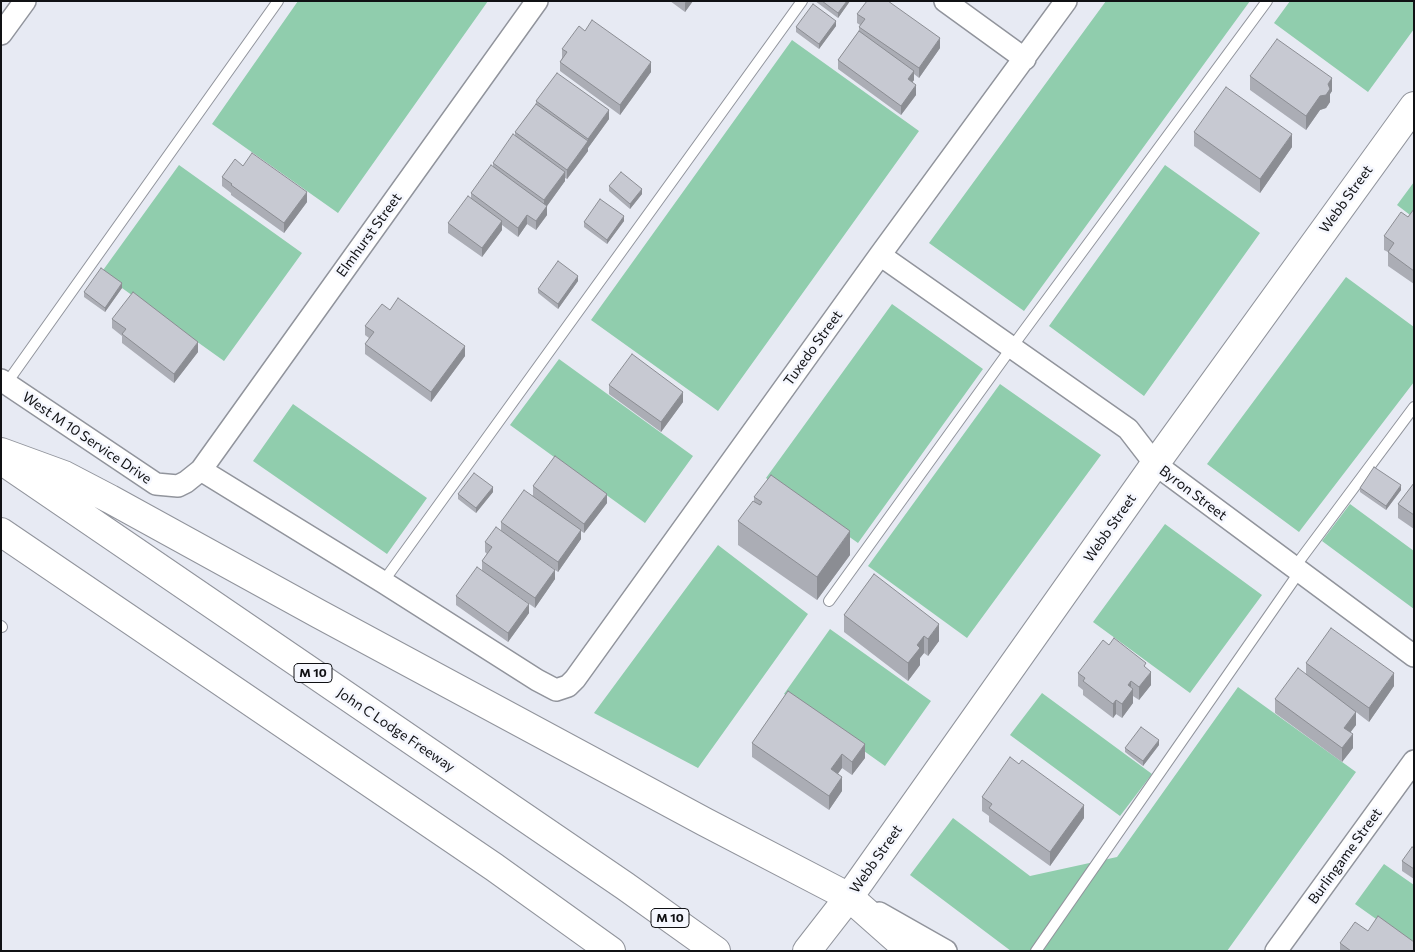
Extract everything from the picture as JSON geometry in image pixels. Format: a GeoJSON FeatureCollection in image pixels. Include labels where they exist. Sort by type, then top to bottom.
{"type":"FeatureCollection","features":[{"type":"Feature","properties":{"kind":"main road","name":"Webb Street"},"geometry":{"type":"LineString","coordinates":[[807,951],[849,897],[1155,464],[1414,106]]}},
{"type":"Feature","properties":{"kind":"main road"},"geometry":{"type":"LineString","coordinates":[[1,452],[64,475],[95,491],[670,804],[849,897],[910,951]]}},
{"type":"Feature","properties":{"kind":"main road","name":"John C Lodge Freeway"},"geometry":{"type":"LineString","coordinates":[[1,461],[608,875],[716,951]]}},
{"type":"Feature","properties":{"kind":"main road"},"geometry":{"type":"LineString","coordinates":[[1,532],[494,867],[611,951]]}},
{"type":"Feature","properties":{"kind":"street"},"geometry":{"type":"LineString","coordinates":[[1,34],[25,1]]}},
{"type":"Feature","properties":{"kind":"street","name":"Elmhurst Street"},"geometry":{"type":"LineString","coordinates":[[202,470],[537,1]]}},
{"type":"Feature","properties":{"kind":"street"},"geometry":{"type":"LineString","coordinates":[[945,1],[1025,58]]}},
{"type":"Feature","properties":{"kind":"street","name":"Tuxedo Street"},"geometry":{"type":"LineString","coordinates":[[383,582],[537,680],[556,690],[568,686],[575,679],[880,255],[1066,1]]}},
{"type":"Feature","properties":{"kind":"street","name":"Byron Street"},"geometry":{"type":"LineString","coordinates":[[880,255],[1128,429],[1155,464],[1414,656]]}},
{"type":"Feature","properties":{"kind":"street","name":"West M 10 Service Drive"},"geometry":{"type":"LineString","coordinates":[[3,382],[156,484],[178,486],[202,470]]}},
{"type":"Feature","properties":{"kind":"street"},"geometry":{"type":"LineString","coordinates":[[202,470],[383,582]]}},
{"type":"Feature","properties":{"kind":"street","name":"Burlingame Street"},"geometry":{"type":"LineString","coordinates":[[1276,951],[1414,761]]}},
{"type":"Feature","properties":{"kind":"street"},"geometry":{"type":"LineString","coordinates":[[849,897],[946,951]]}},
{"type":"Feature","properties":{"kind":"lane"},"geometry":{"type":"LineString","coordinates":[[3,382],[278,1]]}},
{"type":"Feature","properties":{"kind":"lane"},"geometry":{"type":"LineString","coordinates":[[383,582],[802,1]]}},
{"type":"Feature","properties":{"kind":"lane"},"geometry":{"type":"LineString","coordinates":[[829,601],[1012,347],[1267,1]]}},
{"type":"Feature","properties":{"kind":"lane"},"geometry":{"type":"LineString","coordinates":[[1036,951],[1297,569],[1414,407]]}},
{"type":"Feature","properties":{"kind":"green space"},"geometry":{"type":"Polygon","coordinates":[[[298,1],[488,1],[338,213],[212,124],[298,1]]]}},
{"type":"Feature","properties":{"kind":"green space"},"geometry":{"type":"Polygon","coordinates":[[[1106,1],[1250,1],[1024,311],[929,243],[1106,1]]]}},
{"type":"Feature","properties":{"kind":"green space"},"geometry":{"type":"Polygon","coordinates":[[[1290,1],[1414,1],[1414,29],[1368,92],[1274,23],[1290,1]]]}},
{"type":"Feature","properties":{"kind":"green space"},"geometry":{"type":"Polygon","coordinates":[[[792,40],[919,131],[718,411],[591,320],[792,40]]]}},
{"type":"Feature","properties":{"kind":"green space"},"geometry":{"type":"Polygon","coordinates":[[[179,165],[302,253],[224,361],[101,273],[179,165]]]}},
{"type":"Feature","properties":{"kind":"green space"},"geometry":{"type":"Polygon","coordinates":[[[1165,165],[1260,233],[1144,396],[1049,326],[1165,165]]]}},
{"type":"Feature","properties":{"kind":"green space"},"geometry":{"type":"Polygon","coordinates":[[[1414,182],[1414,218],[1397,205],[1414,182]]]}},
{"type":"Feature","properties":{"kind":"green space"},"geometry":{"type":"Polygon","coordinates":[[[1346,277],[1414,327],[1414,382],[1299,532],[1207,464],[1346,277]]]}},
{"type":"Feature","properties":{"kind":"green space"},"geometry":{"type":"Polygon","coordinates":[[[892,304],[983,369],[858,543],[766,478],[892,304]]]}},
{"type":"Feature","properties":{"kind":"green space"},"geometry":{"type":"Polygon","coordinates":[[[559,359],[693,456],[645,523],[510,425],[559,359]]]}},
{"type":"Feature","properties":{"kind":"green space"},"geometry":{"type":"Polygon","coordinates":[[[1000,384],[1101,455],[967,638],[868,566],[1000,384]]]}},
{"type":"Feature","properties":{"kind":"green space"},"geometry":{"type":"Polygon","coordinates":[[[293,404],[427,498],[387,554],[253,461],[293,404]]]}},
{"type":"Feature","properties":{"kind":"green space"},"geometry":{"type":"Polygon","coordinates":[[[1350,504],[1414,551],[1414,609],[1322,541],[1350,504]]]}},
{"type":"Feature","properties":{"kind":"green space"},"geometry":{"type":"Polygon","coordinates":[[[1165,524],[1262,595],[1190,693],[1093,622],[1165,524]]]}},
{"type":"Feature","properties":{"kind":"green space"},"geometry":{"type":"Polygon","coordinates":[[[718,545],[808,614],[698,768],[594,713],[718,545]]]}},
{"type":"Feature","properties":{"kind":"green space"},"geometry":{"type":"Polygon","coordinates":[[[830,629],[931,701],[885,766],[784,694],[830,629]]]}},
{"type":"Feature","properties":{"kind":"green space"},"geometry":{"type":"Polygon","coordinates":[[[1238,687],[1356,772],[1227,951],[1011,951],[910,875],[953,818],[1030,876],[1117,857],[1238,687]]]}},
{"type":"Feature","properties":{"kind":"green space"},"geometry":{"type":"Polygon","coordinates":[[[1042,693],[1152,774],[1120,816],[1010,735],[1042,693]]]}},
{"type":"Feature","properties":{"kind":"green space"},"geometry":{"type":"Polygon","coordinates":[[[1384,864],[1414,885],[1414,946],[1355,904],[1384,864]]]}},
{"type":"Feature","properties":{"kind":"building"},"geometry":{"type":"Polygon","coordinates":[[[822,1],[847,1],[838,13],[822,1]]]}},
{"type":"Feature","properties":{"kind":"building"},"geometry":{"type":"Polygon","coordinates":[[[867,1],[888,1],[940,38],[919,68],[859,27],[865,19],[857,14],[867,1]]]}},
{"type":"Feature","properties":{"kind":"building"},"geometry":{"type":"Polygon","coordinates":[[[813,4],[836,21],[819,44],[796,27],[813,4]]]}},
{"type":"Feature","properties":{"kind":"building"},"geometry":{"type":"Polygon","coordinates":[[[592,20],[651,62],[620,105],[560,62],[567,52],[562,49],[579,26],[585,31],[592,20]]]}},
{"type":"Feature","properties":{"kind":"building"},"geometry":{"type":"Polygon","coordinates":[[[859,31],[914,71],[908,79],[916,85],[901,106],[838,60],[859,31]]]}},
{"type":"Feature","properties":{"kind":"building"},"geometry":{"type":"Polygon","coordinates":[[[1277,39],[1332,78],[1328,84],[1330,89],[1326,95],[1320,96],[1306,116],[1250,76],[1277,39]]]}},
{"type":"Feature","properties":{"kind":"building"},"geometry":{"type":"Polygon","coordinates":[[[557,73],[609,110],[588,139],[536,101],[557,73]]]}},
{"type":"Feature","properties":{"kind":"building"},"geometry":{"type":"Polygon","coordinates":[[[1226,87],[1292,134],[1260,179],[1194,132],[1226,87]]]}},
{"type":"Feature","properties":{"kind":"building"},"geometry":{"type":"Polygon","coordinates":[[[536,104],[588,141],[567,170],[515,132],[536,104]]]}},
{"type":"Feature","properties":{"kind":"building"},"geometry":{"type":"Polygon","coordinates":[[[513,134],[565,172],[544,200],[493,163],[513,134]]]}},
{"type":"Feature","properties":{"kind":"building"},"geometry":{"type":"Polygon","coordinates":[[[252,153],[307,192],[284,223],[222,177],[235,159],[243,166],[252,153]]]}},
{"type":"Feature","properties":{"kind":"building"},"geometry":{"type":"Polygon","coordinates":[[[491,165],[547,206],[536,221],[527,215],[518,228],[471,193],[491,165]]]}},
{"type":"Feature","properties":{"kind":"building"},"geometry":{"type":"Polygon","coordinates":[[[621,172],[642,189],[630,204],[609,186],[621,172]]]}},
{"type":"Feature","properties":{"kind":"building"},"geometry":{"type":"Polygon","coordinates":[[[468,196],[502,221],[482,248],[448,223],[468,196]]]}},
{"type":"Feature","properties":{"kind":"building"},"geometry":{"type":"Polygon","coordinates":[[[600,199],[624,216],[607,240],[584,222],[600,199]]]}},
{"type":"Feature","properties":{"kind":"building"},"geometry":{"type":"Polygon","coordinates":[[[1414,209],[1414,271],[1388,252],[1394,243],[1384,236],[1401,212],[1408,217],[1414,209]]]}},
{"type":"Feature","properties":{"kind":"building"},"geometry":{"type":"Polygon","coordinates":[[[558,261],[578,276],[558,304],[538,289],[558,261]]]}},
{"type":"Feature","properties":{"kind":"building"},"geometry":{"type":"Polygon","coordinates":[[[101,268],[122,283],[105,308],[84,292],[101,268]]]}},
{"type":"Feature","properties":{"kind":"building"},"geometry":{"type":"Polygon","coordinates":[[[133,292],[198,342],[174,374],[122,334],[126,329],[112,319],[133,292]]]}},
{"type":"Feature","properties":{"kind":"building"},"geometry":{"type":"Polygon","coordinates":[[[398,298],[465,346],[431,392],[365,344],[374,332],[365,326],[382,304],[390,310],[398,298]]]}},
{"type":"Feature","properties":{"kind":"building"},"geometry":{"type":"Polygon","coordinates":[[[632,354],[683,392],[661,422],[609,385],[632,354]]]}},
{"type":"Feature","properties":{"kind":"building"},"geometry":{"type":"Polygon","coordinates":[[[555,456],[607,494],[584,524],[533,486],[555,456]]]}},
{"type":"Feature","properties":{"kind":"building"},"geometry":{"type":"Polygon","coordinates":[[[1374,467],[1401,485],[1386,506],[1360,488],[1374,467]]]}},
{"type":"Feature","properties":{"kind":"building"},"geometry":{"type":"Polygon","coordinates":[[[474,473],[493,487],[476,508],[458,494],[474,473]]]}},
{"type":"Feature","properties":{"kind":"building"},"geometry":{"type":"Polygon","coordinates":[[[771,475],[850,531],[817,577],[738,521],[753,501],[760,505],[762,502],[754,497],[771,475]]]}},
{"type":"Feature","properties":{"kind":"building"},"geometry":{"type":"Polygon","coordinates":[[[1414,483],[1414,515],[1398,504],[1414,483]]]}},
{"type":"Feature","properties":{"kind":"building"},"geometry":{"type":"Polygon","coordinates":[[[524,490],[581,530],[558,562],[501,522],[524,490]]]}},
{"type":"Feature","properties":{"kind":"building"},"geometry":{"type":"Polygon","coordinates":[[[496,527],[555,570],[535,598],[482,561],[492,547],[485,542],[496,527]]]}},
{"type":"Feature","properties":{"kind":"building"},"geometry":{"type":"Polygon","coordinates":[[[477,567],[529,604],[508,633],[456,596],[477,567]]]}},
{"type":"Feature","properties":{"kind":"building"},"geometry":{"type":"Polygon","coordinates":[[[874,574],[939,624],[928,639],[924,636],[917,645],[920,648],[908,663],[844,615],[874,574]]]}},
{"type":"Feature","properties":{"kind":"building"},"geometry":{"type":"Polygon","coordinates":[[[1331,628],[1394,673],[1369,708],[1306,663],[1331,628]]]}},
{"type":"Feature","properties":{"kind":"building"},"geometry":{"type":"Polygon","coordinates":[[[1114,638],[1146,663],[1144,666],[1151,672],[1139,687],[1131,681],[1128,685],[1133,689],[1122,704],[1116,700],[1113,704],[1083,681],[1085,678],[1078,673],[1103,640],[1109,645],[1114,638]]]}},
{"type":"Feature","properties":{"kind":"building"},"geometry":{"type":"Polygon","coordinates":[[[1298,668],[1356,712],[1344,728],[1353,734],[1342,748],[1275,699],[1298,668]]]}},
{"type":"Feature","properties":{"kind":"building"},"geometry":{"type":"Polygon","coordinates":[[[788,691],[865,744],[852,762],[842,754],[831,769],[842,777],[829,796],[752,743],[788,691]]]}},
{"type":"Feature","properties":{"kind":"building"},"geometry":{"type":"Polygon","coordinates":[[[1141,727],[1159,740],[1143,761],[1125,748],[1141,727]]]}},
{"type":"Feature","properties":{"kind":"building"},"geometry":{"type":"Polygon","coordinates":[[[1010,757],[1019,764],[1022,760],[1084,805],[1050,852],[989,808],[992,804],[982,797],[1010,757]]]}},
{"type":"Feature","properties":{"kind":"building"},"geometry":{"type":"Polygon","coordinates":[[[1412,847],[1414,848],[1414,869],[1402,861],[1412,847]]]}},
{"type":"Feature","properties":{"kind":"building"},"geometry":{"type":"Polygon","coordinates":[[[1378,916],[1414,942],[1414,951],[1351,951],[1340,943],[1355,922],[1368,931],[1378,916]]]}}]}
